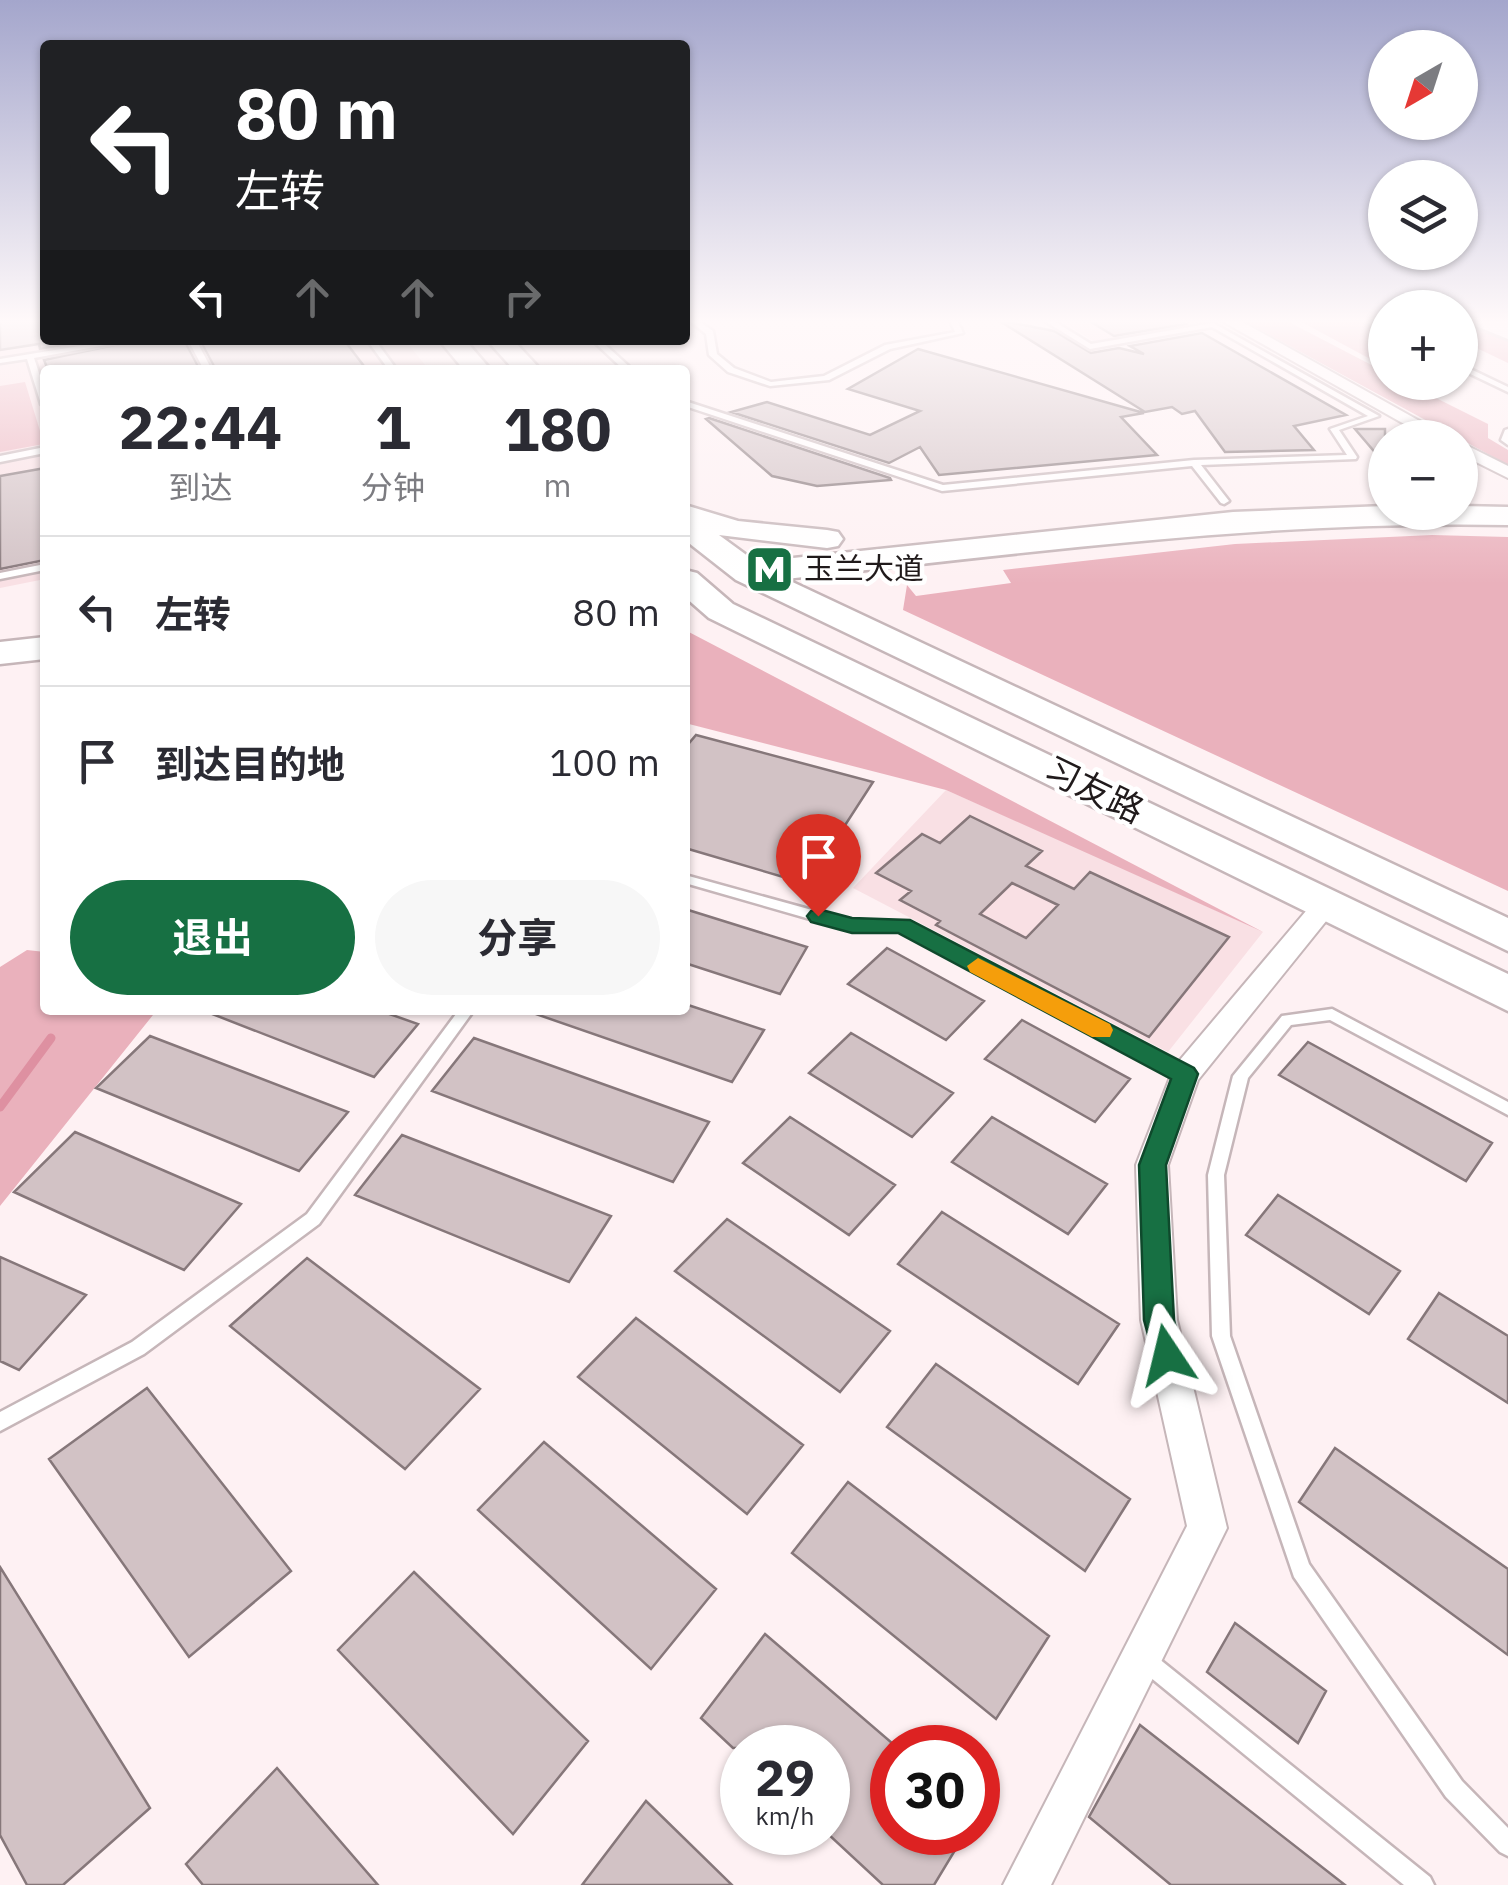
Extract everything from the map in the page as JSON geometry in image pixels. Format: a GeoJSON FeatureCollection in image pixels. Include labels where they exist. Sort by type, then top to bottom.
{"type":"FeatureCollection","features":[{"type":"Feature","properties":{"kind":"main road"},"geometry":{"type":"LineString","coordinates":[[1478,494],[1508,495]]}},
{"type":"Feature","properties":{"kind":"main road"},"geometry":{"type":"LineString","coordinates":[[690,579],[750,573],[891,545],[1224,501],[1368,496]]}},
{"type":"Feature","properties":{"kind":"main road"},"geometry":{"type":"LineString","coordinates":[[877,635],[832,592],[858,574],[944,552],[1233,522],[1413,514],[1508,516]]}},
{"type":"Feature","properties":{"kind":"main road"},"geometry":{"type":"LineString","coordinates":[[690,515],[734,530],[944,552]]}},
{"type":"Feature","properties":{"kind":"main road"},"geometry":{"type":"LineString","coordinates":[[702,552],[827,539]]}},
{"type":"Feature","properties":{"kind":"main road","name":"习友路"},"geometry":{"type":"LineString","coordinates":[[702,552],[1508,936]]}},
{"type":"Feature","properties":{"kind":"main road","name":"习友路"},"geometry":{"type":"LineString","coordinates":[[703,607],[831,664],[1508,994]]}},
{"type":"Feature","properties":{"kind":"main road"},"geometry":{"type":"LineString","coordinates":[[0,626],[40,622]]}},
{"type":"Feature","properties":{"kind":"main road"},"geometry":{"type":"LineString","coordinates":[[831,664],[831,638],[877,635]]}},
{"type":"Feature","properties":{"kind":"main road"},"geometry":{"type":"LineString","coordinates":[[0,653],[40,649]]}},
{"type":"Feature","properties":{"kind":"street"},"geometry":{"type":"LineString","coordinates":[[1387,408],[1409,420]]}},
{"type":"Feature","properties":{"kind":"street"},"geometry":{"type":"LineString","coordinates":[[1478,457],[1508,473]]}},
{"type":"Feature","properties":{"kind":"street"},"geometry":{"type":"LineString","coordinates":[[1026,1885],[1207,1528],[1159,1320],[1152,1165],[1185,1074],[1326,904]]}},
{"type":"Feature","properties":{"kind":"lane"},"geometry":{"type":"LineString","coordinates":[[700,408],[942,488],[1194,463],[1353,456],[1334,429],[1375,416],[1361,408]]}},
{"type":"Feature","properties":{"kind":"lane"},"geometry":{"type":"LineString","coordinates":[[1508,432],[1508,442]]}},
{"type":"Feature","properties":{"kind":"lane"},"geometry":{"type":"LineString","coordinates":[[0,459],[40,451]]}},
{"type":"Feature","properties":{"kind":"lane"},"geometry":{"type":"LineString","coordinates":[[1194,463],[1224,501]]}},
{"type":"Feature","properties":{"kind":"lane"},"geometry":{"type":"LineString","coordinates":[[0,576],[40,568]]}},
{"type":"Feature","properties":{"kind":"lane"},"geometry":{"type":"LineString","coordinates":[[690,880],[852,926],[902,926],[1185,1074]]}},
{"type":"Feature","properties":{"kind":"lane"},"geometry":{"type":"LineString","coordinates":[[1508,1109],[1332,1014],[1287,1020],[1241,1076],[1216,1175],[1222,1336],[1301,1570],[1454,1789],[1508,1844]]}},
{"type":"Feature","properties":{"kind":"lane"},"geometry":{"type":"LineString","coordinates":[[0,1422],[138,1348],[313,1219],[464,1015]]}},
{"type":"Feature","properties":{"kind":"lane"},"geometry":{"type":"LineString","coordinates":[[1141,1657],[1422,1885]]}},
{"type":"Feature","properties":{"kind":"shaded area"},"geometry":{"type":"Polygon","coordinates":[[[0,408],[40,408],[40,580],[0,588],[0,408]]]}},
{"type":"Feature","properties":{"kind":"shaded area"},"geometry":{"type":"Polygon","coordinates":[[[0,408],[33,408],[40,445],[0,452],[0,408]]]}},
{"type":"Feature","properties":{"kind":"shaded area"},"geometry":{"type":"Polygon","coordinates":[[[1403,408],[1456,408],[1488,424],[1488,438],[1508,450],[1508,465],[1478,449],[1478,420],[1425,420],[1403,408]]]}},
{"type":"Feature","properties":{"kind":"shaded area"},"geometry":{"type":"Polygon","coordinates":[[[1432,535],[1508,537],[1508,891],[903,610],[907,585],[916,596],[1011,583],[1003,570],[1235,544],[1432,535]]]}},
{"type":"Feature","properties":{"kind":"shaded area"},"geometry":{"type":"Polygon","coordinates":[[[690,633],[1263,932],[946,790],[690,724],[690,633]]]}},
{"type":"Feature","properties":{"kind":"shaded area"},"geometry":{"type":"Polygon","coordinates":[[[946,790],[1263,932],[1168,1052],[853,888],[946,790]]]}},
{"type":"Feature","properties":{"kind":"shaded area"},"geometry":{"type":"Polygon","coordinates":[[[27,950],[40,951],[40,1015],[153,1015],[0,1206],[0,967],[27,950]]]}},
{"type":"Feature","properties":{"kind":"building"},"geometry":{"type":"Polygon","coordinates":[[[786,408],[870,435],[920,411],[910,408],[1126,408],[1144,413],[1121,417],[1157,455],[939,475],[920,447],[889,463],[731,412],[786,408]]]}},
{"type":"Feature","properties":{"kind":"building"},"geometry":{"type":"Polygon","coordinates":[[[1173,408],[1334,408],[1346,415],[1294,426],[1314,450],[1225,452],[1195,411],[1182,414],[1173,408]]]}},
{"type":"Feature","properties":{"kind":"building"},"geometry":{"type":"Polygon","coordinates":[[[706,419],[891,480],[817,486],[772,476],[706,419]]]}},
{"type":"Feature","properties":{"kind":"building"},"geometry":{"type":"Polygon","coordinates":[[[1355,429],[1368,429],[1368,444],[1355,429]]]}},
{"type":"Feature","properties":{"kind":"building"},"geometry":{"type":"Polygon","coordinates":[[[40,469],[40,561],[0,569],[0,476],[40,469]]]}},
{"type":"Feature","properties":{"kind":"building"},"geometry":{"type":"Polygon","coordinates":[[[696,735],[873,782],[807,884],[690,849],[690,742],[696,735]]]}},
{"type":"Feature","properties":{"kind":"building"},"geometry":{"type":"Polygon","coordinates":[[[970,816],[1042,851],[1026,866],[1074,889],[1090,872],[1229,937],[1149,1037],[936,925],[940,921],[900,900],[911,891],[876,873],[922,834],[940,843],[970,816]],[[1012,883],[980,914],[1026,938],[1058,905],[1012,883]]]}},
{"type":"Feature","properties":{"kind":"building"},"geometry":{"type":"Polygon","coordinates":[[[690,911],[807,947],[780,994],[690,965],[690,911]]]}},
{"type":"Feature","properties":{"kind":"building"},"geometry":{"type":"Polygon","coordinates":[[[887,948],[984,1001],[946,1040],[848,984],[887,948]]]}},
{"type":"Feature","properties":{"kind":"building"},"geometry":{"type":"Polygon","coordinates":[[[690,1006],[764,1030],[732,1082],[539,1015],[690,1015],[690,1006]]]}},
{"type":"Feature","properties":{"kind":"building"},"geometry":{"type":"Polygon","coordinates":[[[215,1015],[392,1015],[418,1024],[374,1077],[215,1015]]]}},
{"type":"Feature","properties":{"kind":"building"},"geometry":{"type":"Polygon","coordinates":[[[1022,1020],[1130,1079],[1095,1122],[985,1059],[1022,1020]]]}},
{"type":"Feature","properties":{"kind":"building"},"geometry":{"type":"Polygon","coordinates":[[[851,1033],[953,1093],[912,1137],[809,1073],[851,1033]]]}},
{"type":"Feature","properties":{"kind":"building"},"geometry":{"type":"Polygon","coordinates":[[[150,1036],[348,1112],[299,1171],[96,1088],[150,1036]]]}},
{"type":"Feature","properties":{"kind":"building"},"geometry":{"type":"Polygon","coordinates":[[[474,1038],[709,1122],[673,1182],[432,1091],[474,1038]]]}},
{"type":"Feature","properties":{"kind":"building"},"geometry":{"type":"Polygon","coordinates":[[[1308,1042],[1492,1143],[1466,1181],[1279,1075],[1308,1042]]]}},
{"type":"Feature","properties":{"kind":"building"},"geometry":{"type":"Polygon","coordinates":[[[790,1117],[895,1185],[849,1235],[743,1163],[790,1117]]]}},
{"type":"Feature","properties":{"kind":"building"},"geometry":{"type":"Polygon","coordinates":[[[992,1117],[1107,1184],[1068,1234],[952,1162],[992,1117]]]}},
{"type":"Feature","properties":{"kind":"building"},"geometry":{"type":"Polygon","coordinates":[[[75,1132],[241,1204],[184,1270],[14,1192],[75,1132]]]}},
{"type":"Feature","properties":{"kind":"building"},"geometry":{"type":"Polygon","coordinates":[[[402,1135],[611,1216],[569,1282],[355,1195],[402,1135]]]}},
{"type":"Feature","properties":{"kind":"building"},"geometry":{"type":"Polygon","coordinates":[[[1278,1195],[1400,1271],[1369,1314],[1246,1235],[1278,1195]]]}},
{"type":"Feature","properties":{"kind":"building"},"geometry":{"type":"Polygon","coordinates":[[[942,1212],[1119,1324],[1078,1384],[898,1264],[942,1212]]]}},
{"type":"Feature","properties":{"kind":"building"},"geometry":{"type":"Polygon","coordinates":[[[727,1219],[890,1331],[840,1392],[675,1271],[727,1219]]]}},
{"type":"Feature","properties":{"kind":"building"},"geometry":{"type":"Polygon","coordinates":[[[0,1257],[86,1295],[19,1370],[0,1361],[0,1257]]]}},
{"type":"Feature","properties":{"kind":"building"},"geometry":{"type":"Polygon","coordinates":[[[307,1258],[480,1389],[405,1469],[230,1326],[307,1258]]]}},
{"type":"Feature","properties":{"kind":"building"},"geometry":{"type":"Polygon","coordinates":[[[1439,1293],[1508,1336],[1508,1403],[1408,1339],[1439,1293]]]}},
{"type":"Feature","properties":{"kind":"building"},"geometry":{"type":"Polygon","coordinates":[[[636,1318],[803,1445],[747,1514],[578,1377],[636,1318]]]}},
{"type":"Feature","properties":{"kind":"building"},"geometry":{"type":"Polygon","coordinates":[[[936,1364],[1130,1499],[1085,1571],[887,1427],[936,1364]]]}},
{"type":"Feature","properties":{"kind":"building"},"geometry":{"type":"Polygon","coordinates":[[[147,1388],[291,1571],[189,1657],[49,1459],[147,1388]]]}},
{"type":"Feature","properties":{"kind":"building"},"geometry":{"type":"Polygon","coordinates":[[[544,1442],[716,1589],[651,1669],[478,1510],[544,1442]]]}},
{"type":"Feature","properties":{"kind":"building"},"geometry":{"type":"Polygon","coordinates":[[[1335,1448],[1508,1569],[1508,1655],[1299,1502],[1335,1448]]]}},
{"type":"Feature","properties":{"kind":"building"},"geometry":{"type":"Polygon","coordinates":[[[848,1482],[1049,1636],[996,1719],[792,1553],[848,1482]]]}},
{"type":"Feature","properties":{"kind":"building"},"geometry":{"type":"Polygon","coordinates":[[[0,1567],[150,1808],[63,1885],[27,1885],[0,1835],[0,1567]]]}},
{"type":"Feature","properties":{"kind":"building"},"geometry":{"type":"Polygon","coordinates":[[[414,1572],[588,1741],[513,1834],[338,1650],[414,1572]]]}},
{"type":"Feature","properties":{"kind":"building"},"geometry":{"type":"Polygon","coordinates":[[[1235,1623],[1326,1691],[1298,1743],[1207,1672],[1235,1623]]]}},
{"type":"Feature","properties":{"kind":"building"},"geometry":{"type":"Polygon","coordinates":[[[765,1634],[871,1725],[870,1855],[952,1855],[934,1885],[883,1885],[850,1854],[850,1725],[720,1725],[720,1736],[701,1718],[765,1634]]]}},
{"type":"Feature","properties":{"kind":"building"},"geometry":{"type":"Polygon","coordinates":[[[1140,1725],[1345,1885],[1171,1885],[1089,1817],[1140,1725]]]}},
{"type":"Feature","properties":{"kind":"building"},"geometry":{"type":"Polygon","coordinates":[[[277,1768],[378,1885],[203,1885],[186,1864],[277,1768]]]}},
{"type":"Feature","properties":{"kind":"building"},"geometry":{"type":"Polygon","coordinates":[[[646,1801],[732,1885],[582,1885],[646,1801]]]}},
{"type":"Feature","properties":{"kind":"waterway"},"geometry":{"type":"LineString","coordinates":[[0,1107],[51,1038]]}},
{"type":"Feature","properties":{"kind":"slow traffic"},"geometry":{"type":"LineString","coordinates":[[978,966],[1101,1030]]}},
{"type":"Feature","properties":{"kind":"place","name":"玉兰大道"},"geometry":{"type":"Point","coordinates":[769,569]}},
{"type":"Feature","properties":{"kind":"route"},"geometry":{"type":"LineString","coordinates":[[818,916],[852,926],[902,926],[1185,1074],[1152,1165],[1159,1320],[1167,1355]]}}]}
